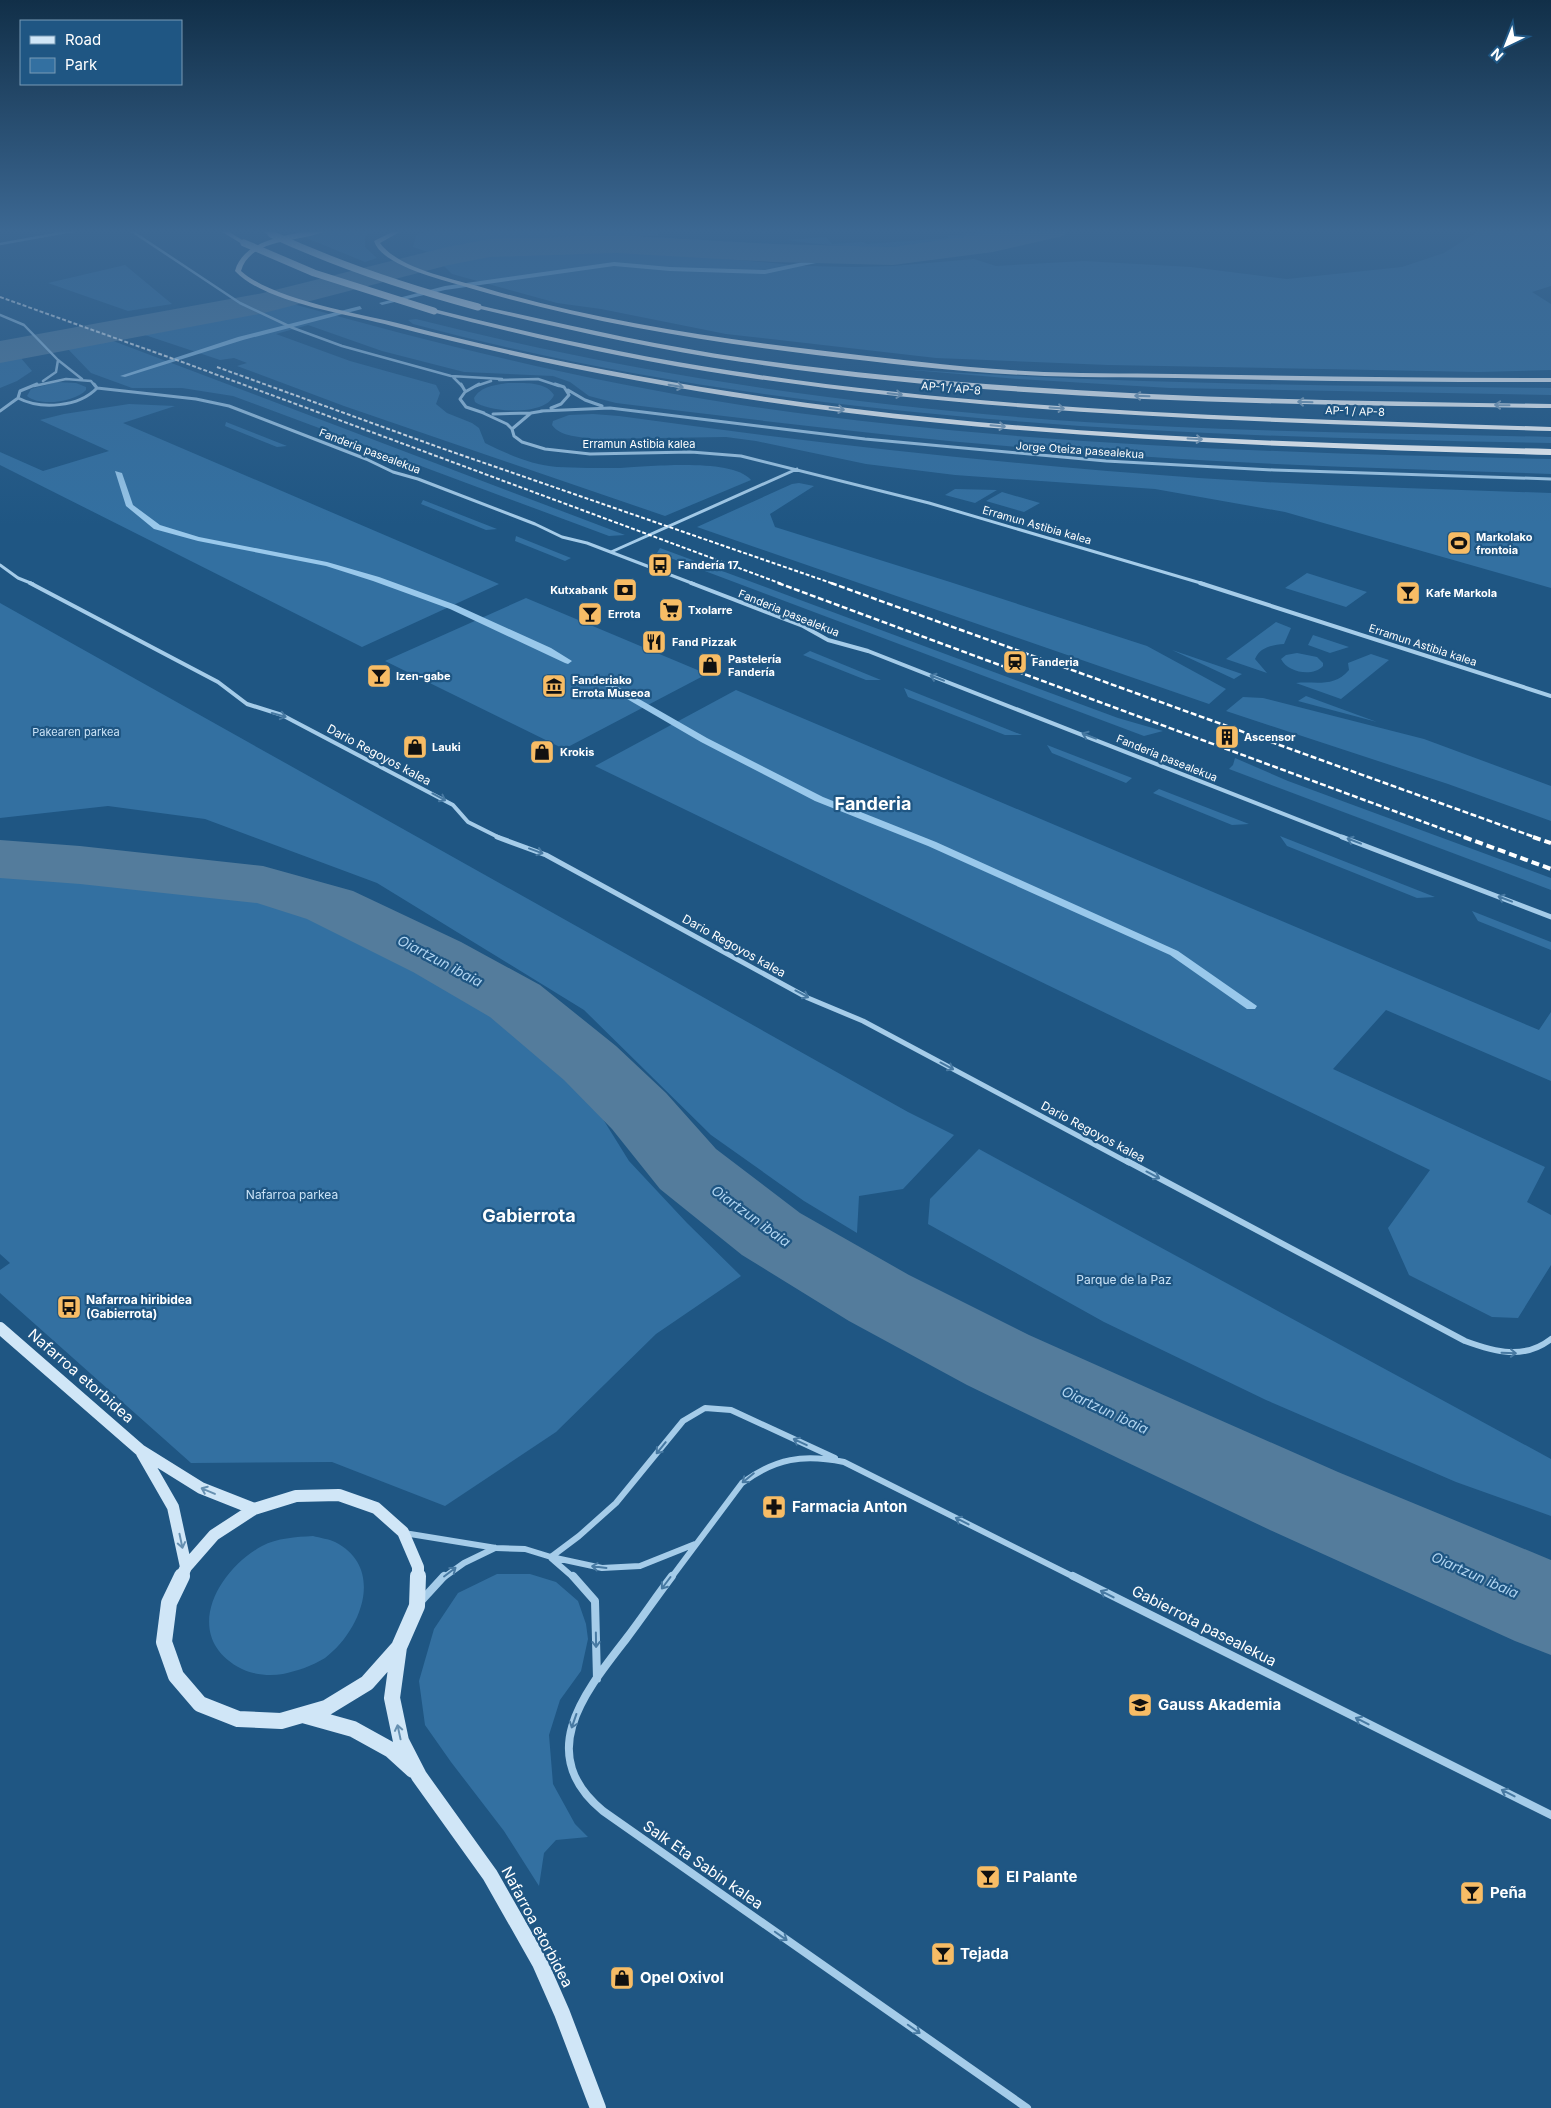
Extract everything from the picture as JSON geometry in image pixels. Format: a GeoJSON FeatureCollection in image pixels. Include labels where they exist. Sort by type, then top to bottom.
{"type":"FeatureCollection","features":[{"type":"Feature","properties":{"kind":"highway"},"geometry":{"type":"LineString","coordinates":[[407,328],[555,364],[651,382],[822,407],[1030,429],[1113,435],[1551,452]]}},
{"type":"Feature","properties":{"kind":"highway","name":"AP-1 / AP-8"},"geometry":{"type":"LineString","coordinates":[[503,328],[674,364],[776,380],[898,395],[1130,412],[1551,429]]}},
{"type":"Feature","properties":{"kind":"highway","name":"AP-1 / AP-8"},"geometry":{"type":"LineString","coordinates":[[562,328],[662,348],[789,366],[931,382],[1081,393],[1246,400],[1551,406]]}},
{"type":"Feature","properties":{"kind":"highway"},"geometry":{"type":"LineString","coordinates":[[648,328],[744,344],[866,359],[1024,373],[1306,379],[1551,380]]}},
{"type":"Feature","properties":{"kind":"highway"},"geometry":{"type":"LineString","coordinates":[[1278,419],[1527,419]]}},
{"type":"Feature","properties":{"kind":"highway"},"geometry":{"type":"LineString","coordinates":[[1324,444],[1551,447]]}},
{"type":"Feature","properties":{"kind":"main road","name":"Nafarroa etorbidea"},"geometry":{"type":"LineString","coordinates":[[0,1328],[140,1450],[201,1488],[254,1509]]}},
{"type":"Feature","properties":{"kind":"main road","name":"Nafarroa etorbidea"},"geometry":{"type":"LineString","coordinates":[[140,1450],[174,1507],[186,1567]]}},
{"type":"Feature","properties":{"kind":"main road","name":"Nafarroa etorbidea"},"geometry":{"type":"LineString","coordinates":[[399,1647],[367,1683],[326,1708],[281,1721],[238,1719],[200,1704],[176,1676],[164,1642],[169,1603],[186,1567],[214,1535],[254,1509],[296,1496],[340,1495],[376,1508],[403,1532],[418,1567],[417,1606],[399,1647],[392,1698],[401,1741],[419,1776],[474,1851],[540,1963],[562,2013],[598,2108]]}},
{"type":"Feature","properties":{"kind":"main road","name":"Nafarroa etorbidea"},"geometry":{"type":"LineString","coordinates":[[303,1715],[353,1729],[391,1750],[419,1776]]}},
{"type":"Feature","properties":{"kind":"street","name":"Fanderia pasealekua"},"geometry":{"type":"LineString","coordinates":[[28,328],[58,360],[82,380],[95,384],[97,388],[127,394],[178,395],[214,401],[366,459],[393,472],[418,479],[534,524],[562,537],[587,543],[803,626],[828,640],[868,651],[1147,759],[1199,782],[1551,917]]}},
{"type":"Feature","properties":{"kind":"street"},"geometry":{"type":"LineString","coordinates":[[295,328],[319,338],[451,376],[502,379]]}},
{"type":"Feature","properties":{"kind":"street"},"geometry":{"type":"LineString","coordinates":[[0,411],[18,398],[20,392],[56,372],[58,360]]}},
{"type":"Feature","properties":{"kind":"street"},"geometry":{"type":"LineString","coordinates":[[451,376],[460,383],[465,391],[480,384],[502,379]]}},
{"type":"Feature","properties":{"kind":"street","name":"Jorge Oteiza pasealekua"},"geometry":{"type":"LineString","coordinates":[[502,379],[526,378],[548,381],[564,387],[585,400],[610,408]]}},
{"type":"Feature","properties":{"kind":"street"},"geometry":{"type":"LineString","coordinates":[[40,382],[66,379],[82,380]]}},
{"type":"Feature","properties":{"kind":"street"},"geometry":{"type":"LineString","coordinates":[[18,398],[29,403],[60,404],[90,396],[97,388]]}},
{"type":"Feature","properties":{"kind":"street"},"geometry":{"type":"LineString","coordinates":[[481,412],[505,415],[541,411],[567,400],[568,390]]}},
{"type":"Feature","properties":{"kind":"street","name":"Erramun Astibia kalea"},"geometry":{"type":"LineString","coordinates":[[465,391],[461,395],[462,403],[466,407],[500,419],[512,429],[514,436],[522,442],[559,452],[607,455],[666,452],[717,453],[741,456],[797,469],[929,503],[1148,566],[1551,696]]}},
{"type":"Feature","properties":{"kind":"street","name":"Jorge Oteiza pasealekua"},"geometry":{"type":"LineString","coordinates":[[541,411],[610,408],[865,439],[1024,455],[1190,466],[1551,480]]}},
{"type":"Feature","properties":{"kind":"street"},"geometry":{"type":"LineString","coordinates":[[512,429],[531,413]]}},
{"type":"Feature","properties":{"kind":"street"},"geometry":{"type":"LineString","coordinates":[[610,552],[797,469]]}},
{"type":"Feature","properties":{"kind":"street","name":"Dario Regoyos kalea"},"geometry":{"type":"LineString","coordinates":[[0,565],[18,578],[38,586],[218,682],[235,698],[258,710],[282,715],[453,805],[468,822],[490,834],[546,855],[808,998],[863,1021],[1465,1341],[1489,1350],[1513,1354],[1528,1352],[1541,1347],[1551,1339]]}},
{"type":"Feature","properties":{"kind":"street","name":"Gabierrota pasealekua"},"geometry":{"type":"LineString","coordinates":[[551,1557],[579,1536],[616,1503],[684,1421],[706,1408],[732,1410],[844,1462],[1551,1816]]}},
{"type":"Feature","properties":{"kind":"street","name":"Gabierrota pasealekua"},"geometry":{"type":"LineString","coordinates":[[696,1544],[742,1483],[756,1472],[772,1464],[808,1457],[844,1462]]}},
{"type":"Feature","properties":{"kind":"street"},"geometry":{"type":"LineString","coordinates":[[403,1532],[496,1548],[525,1549],[551,1557],[602,1568],[640,1566],[696,1544]]}},
{"type":"Feature","properties":{"kind":"street","name":"Salk Eta Sabin kalea"},"geometry":{"type":"LineString","coordinates":[[696,1544],[597,1679],[578,1709],[571,1727],[568,1746],[570,1764],[577,1783],[587,1799],[619,1823],[1027,2108]]}},
{"type":"Feature","properties":{"kind":"street"},"geometry":{"type":"LineString","coordinates":[[417,1606],[432,1587],[450,1571],[472,1557],[496,1548]]}},
{"type":"Feature","properties":{"kind":"street"},"geometry":{"type":"LineString","coordinates":[[551,1557],[578,1581],[595,1601],[597,1679]]}},
{"type":"Feature","properties":{"kind":"green space"},"geometry":{"type":"Polygon","coordinates":[[[173,328],[296,328],[276,334],[350,361],[436,385],[440,393],[436,404],[447,413],[472,423],[479,428],[485,443],[529,461],[548,466],[572,468],[667,465],[708,466],[726,468],[741,473],[751,480],[665,516],[344,406],[237,366],[247,363],[234,358],[220,360],[142,334],[173,328]]]}},
{"type":"Feature","properties":{"kind":"green space"},"geometry":{"type":"Polygon","coordinates":[[[318,328],[383,328],[571,374],[684,396],[842,419],[1044,438],[1145,445],[1348,454],[1551,459],[1551,474],[1301,465],[1151,457],[950,441],[816,427],[616,403],[589,396],[570,382],[553,376],[464,372],[382,351],[318,328]]]}},
{"type":"Feature","properties":{"kind":"green space"},"geometry":{"type":"Polygon","coordinates":[[[431,328],[454,328],[581,357],[748,386],[832,398],[1000,416],[1260,430],[1551,437],[1551,443],[1265,435],[1121,428],[978,418],[835,403],[693,383],[552,357],[431,328]]]}},
{"type":"Feature","properties":{"kind":"green space"},"geometry":{"type":"Polygon","coordinates":[[[698,328],[1551,328],[1551,370],[1479,372],[1108,365],[936,358],[726,334],[698,328]]]}},
{"type":"Feature","properties":{"kind":"green space"},"geometry":{"type":"Polygon","coordinates":[[[108,339],[625,535],[609,536],[233,396],[182,388],[132,388],[91,373],[66,347],[108,339]]]}},
{"type":"Feature","properties":{"kind":"green space"},"geometry":{"type":"Polygon","coordinates":[[[20,357],[32,371],[17,381],[0,388],[0,362],[20,357]]]}},
{"type":"Feature","properties":{"kind":"green space"},"geometry":{"type":"Polygon","coordinates":[[[900,369],[1144,381],[1551,388],[1551,395],[1170,388],[1019,379],[900,369]]]}},
{"type":"Feature","properties":{"kind":"green space"},"geometry":{"type":"Polygon","coordinates":[[[57,382],[76,383],[86,387],[86,390],[74,398],[57,402],[40,401],[27,396],[31,389],[57,382]]]}},
{"type":"Feature","properties":{"kind":"green space"},"geometry":{"type":"Polygon","coordinates":[[[508,383],[540,385],[546,387],[554,395],[549,402],[530,409],[505,410],[483,406],[475,402],[474,398],[481,391],[494,385],[508,383]]]}},
{"type":"Feature","properties":{"kind":"green space"},"geometry":{"type":"Polygon","coordinates":[[[129,404],[175,406],[123,423],[499,584],[362,647],[0,465],[0,452],[43,471],[109,451],[40,420],[64,414],[129,404]]]}},
{"type":"Feature","properties":{"kind":"green space"},"geometry":{"type":"Polygon","coordinates":[[[593,414],[909,452],[1126,472],[1287,483],[1551,493],[1551,588],[1285,512],[1155,489],[955,475],[866,464],[756,441],[726,437],[594,439],[560,432],[552,425],[553,421],[569,415],[593,414]]]}},
{"type":"Feature","properties":{"kind":"green space"},"geometry":{"type":"Polygon","coordinates":[[[226,422],[287,446],[277,447],[225,426],[226,422]]]}},
{"type":"Feature","properties":{"kind":"green space"},"geometry":{"type":"Polygon","coordinates":[[[799,483],[814,486],[770,514],[775,527],[1147,646],[1226,689],[1209,704],[697,527],[792,484],[799,483]]]}},
{"type":"Feature","properties":{"kind":"green space"},"geometry":{"type":"Polygon","coordinates":[[[955,489],[997,490],[975,503],[945,495],[955,489]]]}},
{"type":"Feature","properties":{"kind":"green space"},"geometry":{"type":"Polygon","coordinates":[[[1002,492],[1040,503],[1024,512],[986,501],[1002,492]]]}},
{"type":"Feature","properties":{"kind":"green space"},"geometry":{"type":"Polygon","coordinates":[[[423,500],[498,529],[486,530],[421,504],[423,500]]]}},
{"type":"Feature","properties":{"kind":"green space"},"geometry":{"type":"Polygon","coordinates":[[[516,536],[571,558],[565,561],[515,541],[516,536]]]}},
{"type":"Feature","properties":{"kind":"green space"},"geometry":{"type":"Polygon","coordinates":[[[660,548],[1118,718],[1163,731],[1144,736],[657,553],[660,548]]]}},
{"type":"Feature","properties":{"kind":"green space"},"geometry":{"type":"Polygon","coordinates":[[[1307,573],[1367,592],[1346,607],[1285,588],[1307,573]]]}},
{"type":"Feature","properties":{"kind":"green space"},"geometry":{"type":"Polygon","coordinates":[[[526,598],[707,674],[564,749],[385,661],[526,598]]]}},
{"type":"Feature","properties":{"kind":"green space","name":"Pakearen parkea"},"geometry":{"type":"Polygon","coordinates":[[[0,603],[908,1112],[954,1135],[903,1189],[859,1196],[857,1233],[804,1201],[711,1135],[584,1010],[377,883],[205,819],[108,806],[0,818],[0,603]]]}},
{"type":"Feature","properties":{"kind":"green space"},"geometry":{"type":"Polygon","coordinates":[[[1276,622],[1291,628],[1284,644],[1263,649],[1257,655],[1255,659],[1267,673],[1226,659],[1276,622]]]}},
{"type":"Feature","properties":{"kind":"green space"},"geometry":{"type":"Polygon","coordinates":[[[1313,635],[1349,647],[1330,653],[1308,645],[1313,635]]]}},
{"type":"Feature","properties":{"kind":"green space"},"geometry":{"type":"Polygon","coordinates":[[[1172,650],[1242,674],[1234,679],[1172,650]]]}},
{"type":"Feature","properties":{"kind":"green space"},"geometry":{"type":"Polygon","coordinates":[[[810,651],[881,680],[866,680],[803,655],[810,651]]]}},
{"type":"Feature","properties":{"kind":"green space"},"geometry":{"type":"Polygon","coordinates":[[[1297,653],[1317,657],[1323,663],[1323,666],[1313,672],[1301,672],[1289,668],[1281,659],[1286,655],[1297,653]]]}},
{"type":"Feature","properties":{"kind":"green space"},"geometry":{"type":"Polygon","coordinates":[[[1371,654],[1389,660],[1341,699],[1296,683],[1324,682],[1337,679],[1349,670],[1348,663],[1371,654]]]}},
{"type":"Feature","properties":{"kind":"green space"},"geometry":{"type":"Polygon","coordinates":[[[904,688],[1022,735],[1005,735],[908,697],[904,688]]]}},
{"type":"Feature","properties":{"kind":"green space"},"geometry":{"type":"Polygon","coordinates":[[[736,690],[1539,1030],[1551,1012],[1551,1081],[1386,1010],[1333,1069],[1545,1167],[1527,1202],[1551,1215],[1551,1265],[1518,1318],[1492,1317],[1409,1275],[1388,1228],[1430,1170],[595,766],[736,690]]]}},
{"type":"Feature","properties":{"kind":"green space"},"geometry":{"type":"Polygon","coordinates":[[[1306,696],[1377,722],[1298,701],[1306,696]]]}},
{"type":"Feature","properties":{"kind":"green space"},"geometry":{"type":"Polygon","coordinates":[[[1243,697],[1263,698],[1424,739],[1551,786],[1551,821],[1448,784],[1226,711],[1243,697]]]}},
{"type":"Feature","properties":{"kind":"green space"},"geometry":{"type":"Polygon","coordinates":[[[1047,745],[1132,778],[1126,783],[1052,753],[1047,745]]]}},
{"type":"Feature","properties":{"kind":"green space"},"geometry":{"type":"Polygon","coordinates":[[[1235,758],[1288,781],[1551,878],[1551,890],[1229,769],[1233,765],[1235,758]]]}},
{"type":"Feature","properties":{"kind":"green space"},"geometry":{"type":"Polygon","coordinates":[[[1159,789],[1249,824],[1232,825],[1153,793],[1159,789]]]}},
{"type":"Feature","properties":{"kind":"green space"},"geometry":{"type":"Polygon","coordinates":[[[1280,836],[1435,897],[1417,898],[1287,846],[1280,836]]]}},
{"type":"Feature","properties":{"kind":"green space","name":"Nafarroa parkea"},"geometry":{"type":"Polygon","coordinates":[[[0,871],[135,876],[287,899],[375,936],[464,985],[542,1040],[588,1095],[629,1161],[687,1223],[741,1276],[656,1334],[556,1432],[445,1506],[332,1462],[191,1463],[0,1293],[0,1270],[10,1263],[0,1254],[0,871]]]}},
{"type":"Feature","properties":{"kind":"green space"},"geometry":{"type":"Polygon","coordinates":[[[1472,911],[1551,942],[1551,950],[1478,921],[1472,911]]]}},
{"type":"Feature","properties":{"kind":"green space","name":"Parque de la Paz"},"geometry":{"type":"Polygon","coordinates":[[[979,1149],[1551,1459],[1551,1516],[1456,1482],[1266,1400],[1104,1322],[928,1224],[930,1199],[979,1149]]]}},
{"type":"Feature","properties":{"kind":"green space"},"geometry":{"type":"Polygon","coordinates":[[[313,1536],[335,1542],[351,1553],[360,1567],[364,1583],[363,1600],[349,1632],[325,1658],[304,1668],[278,1675],[257,1674],[242,1669],[223,1656],[213,1640],[209,1623],[212,1606],[219,1588],[230,1572],[245,1557],[262,1546],[293,1537],[313,1536]]]}},
{"type":"Feature","properties":{"kind":"green space"},"geometry":{"type":"Polygon","coordinates":[[[497,1574],[530,1574],[556,1582],[578,1601],[586,1624],[588,1639],[581,1671],[560,1700],[549,1735],[553,1784],[575,1824],[588,1837],[556,1840],[544,1853],[539,1886],[504,1831],[425,1725],[419,1681],[434,1629],[458,1593],[497,1574]]]}},
{"type":"Feature","properties":{"kind":"waterway","name":"Oiartzun ibaia"},"geometry":{"type":"LineString","coordinates":[[0,352],[121,328]]}},
{"type":"Feature","properties":{"kind":"waterway"},"geometry":{"type":"LineString","coordinates":[[123,376],[278,328]]}},
{"type":"Feature","properties":{"kind":"waterway"},"geometry":{"type":"LineString","coordinates":[[118,473],[130,506],[157,527],[198,539],[327,564],[376,579],[453,607],[568,661]]}},
{"type":"Feature","properties":{"kind":"waterway"},"geometry":{"type":"LineString","coordinates":[[606,683],[704,740],[819,799],[932,844],[1174,953],[1251,1006]]}},
{"type":"Feature","properties":{"kind":"waterway","name":"Oiartzun ibaia"},"geometry":{"type":"LineString","coordinates":[[0,859],[80,865],[263,885],[330,905],[437,957],[515,1001],[590,1063],[639,1111],[688,1169],[771,1234],[879,1298],[998,1360],[1153,1432],[1304,1501],[1551,1608]]}},
{"type":"Feature","properties":{"kind":"railway"},"geometry":{"type":"LineString","coordinates":[[88,328],[782,584]]}},
{"type":"Feature","properties":{"kind":"railway"},"geometry":{"type":"LineString","coordinates":[[217,367],[441,448],[834,584]]}},
{"type":"Feature","properties":{"kind":"railway"},"geometry":{"type":"LineString","coordinates":[[778,583],[1467,838]]}},
{"type":"Feature","properties":{"kind":"railway"},"geometry":{"type":"LineString","coordinates":[[831,583],[1537,838]]}},
{"type":"Feature","properties":{"kind":"railway"},"geometry":{"type":"LineString","coordinates":[[1464,837],[1551,869]]}},
{"type":"Feature","properties":{"kind":"railway"},"geometry":{"type":"LineString","coordinates":[[1533,837],[1551,843]]}},
{"type":"Feature","properties":{"kind":"place","name":"Markolako frontoia"},"geometry":{"type":"Point","coordinates":[1459,543]}},
{"type":"Feature","properties":{"kind":"place","name":"Fandería 17"},"geometry":{"type":"Point","coordinates":[660,565]}},
{"type":"Feature","properties":{"kind":"place","name":"Kutxabank"},"geometry":{"type":"Point","coordinates":[625,590]}},
{"type":"Feature","properties":{"kind":"place","name":"Kafe Markola"},"geometry":{"type":"Point","coordinates":[1408,593]}},
{"type":"Feature","properties":{"kind":"place","name":"Txolarre"},"geometry":{"type":"Point","coordinates":[671,610]}},
{"type":"Feature","properties":{"kind":"place","name":"Errota"},"geometry":{"type":"Point","coordinates":[590,614]}},
{"type":"Feature","properties":{"kind":"place","name":"Fand Pizzak"},"geometry":{"type":"Point","coordinates":[654,642]}},
{"type":"Feature","properties":{"kind":"place","name":"Fanderia"},"geometry":{"type":"Point","coordinates":[1015,662]}},
{"type":"Feature","properties":{"kind":"place","name":"Pastelería Fandería"},"geometry":{"type":"Point","coordinates":[710,665]}},
{"type":"Feature","properties":{"kind":"place","name":"Izen-gabe"},"geometry":{"type":"Point","coordinates":[379,676]}},
{"type":"Feature","properties":{"kind":"place","name":"Fanderiako Errota Museoa"},"geometry":{"type":"Point","coordinates":[554,686]}},
{"type":"Feature","properties":{"kind":"place","name":"Ascensor"},"geometry":{"type":"Point","coordinates":[1227,737]}},
{"type":"Feature","properties":{"kind":"place","name":"Lauki"},"geometry":{"type":"Point","coordinates":[415,747]}},
{"type":"Feature","properties":{"kind":"place","name":"Krokis"},"geometry":{"type":"Point","coordinates":[542,752]}},
{"type":"Feature","properties":{"kind":"place","name":"Nafarroa hiribidea (Gabierrota)"},"geometry":{"type":"Point","coordinates":[69,1307]}},
{"type":"Feature","properties":{"kind":"place","name":"Farmacia Anton"},"geometry":{"type":"Point","coordinates":[774,1507]}},
{"type":"Feature","properties":{"kind":"place","name":"Gauss Akademia"},"geometry":{"type":"Point","coordinates":[1140,1705]}},
{"type":"Feature","properties":{"kind":"place","name":"El Palante"},"geometry":{"type":"Point","coordinates":[988,1877]}},
{"type":"Feature","properties":{"kind":"place","name":"Peña"},"geometry":{"type":"Point","coordinates":[1472,1893]}},
{"type":"Feature","properties":{"kind":"place","name":"Tejada"},"geometry":{"type":"Point","coordinates":[943,1954]}},
{"type":"Feature","properties":{"kind":"place","name":"Opel Oxivol"},"geometry":{"type":"Point","coordinates":[622,1978]}},
{"type":"Feature","properties":{"kind":"district","name":"Fanderia"},"geometry":{"type":"Point","coordinates":[873,804]}},
{"type":"Feature","properties":{"kind":"district","name":"Gabierrota"},"geometry":{"type":"Point","coordinates":[529,1216]}}]}
